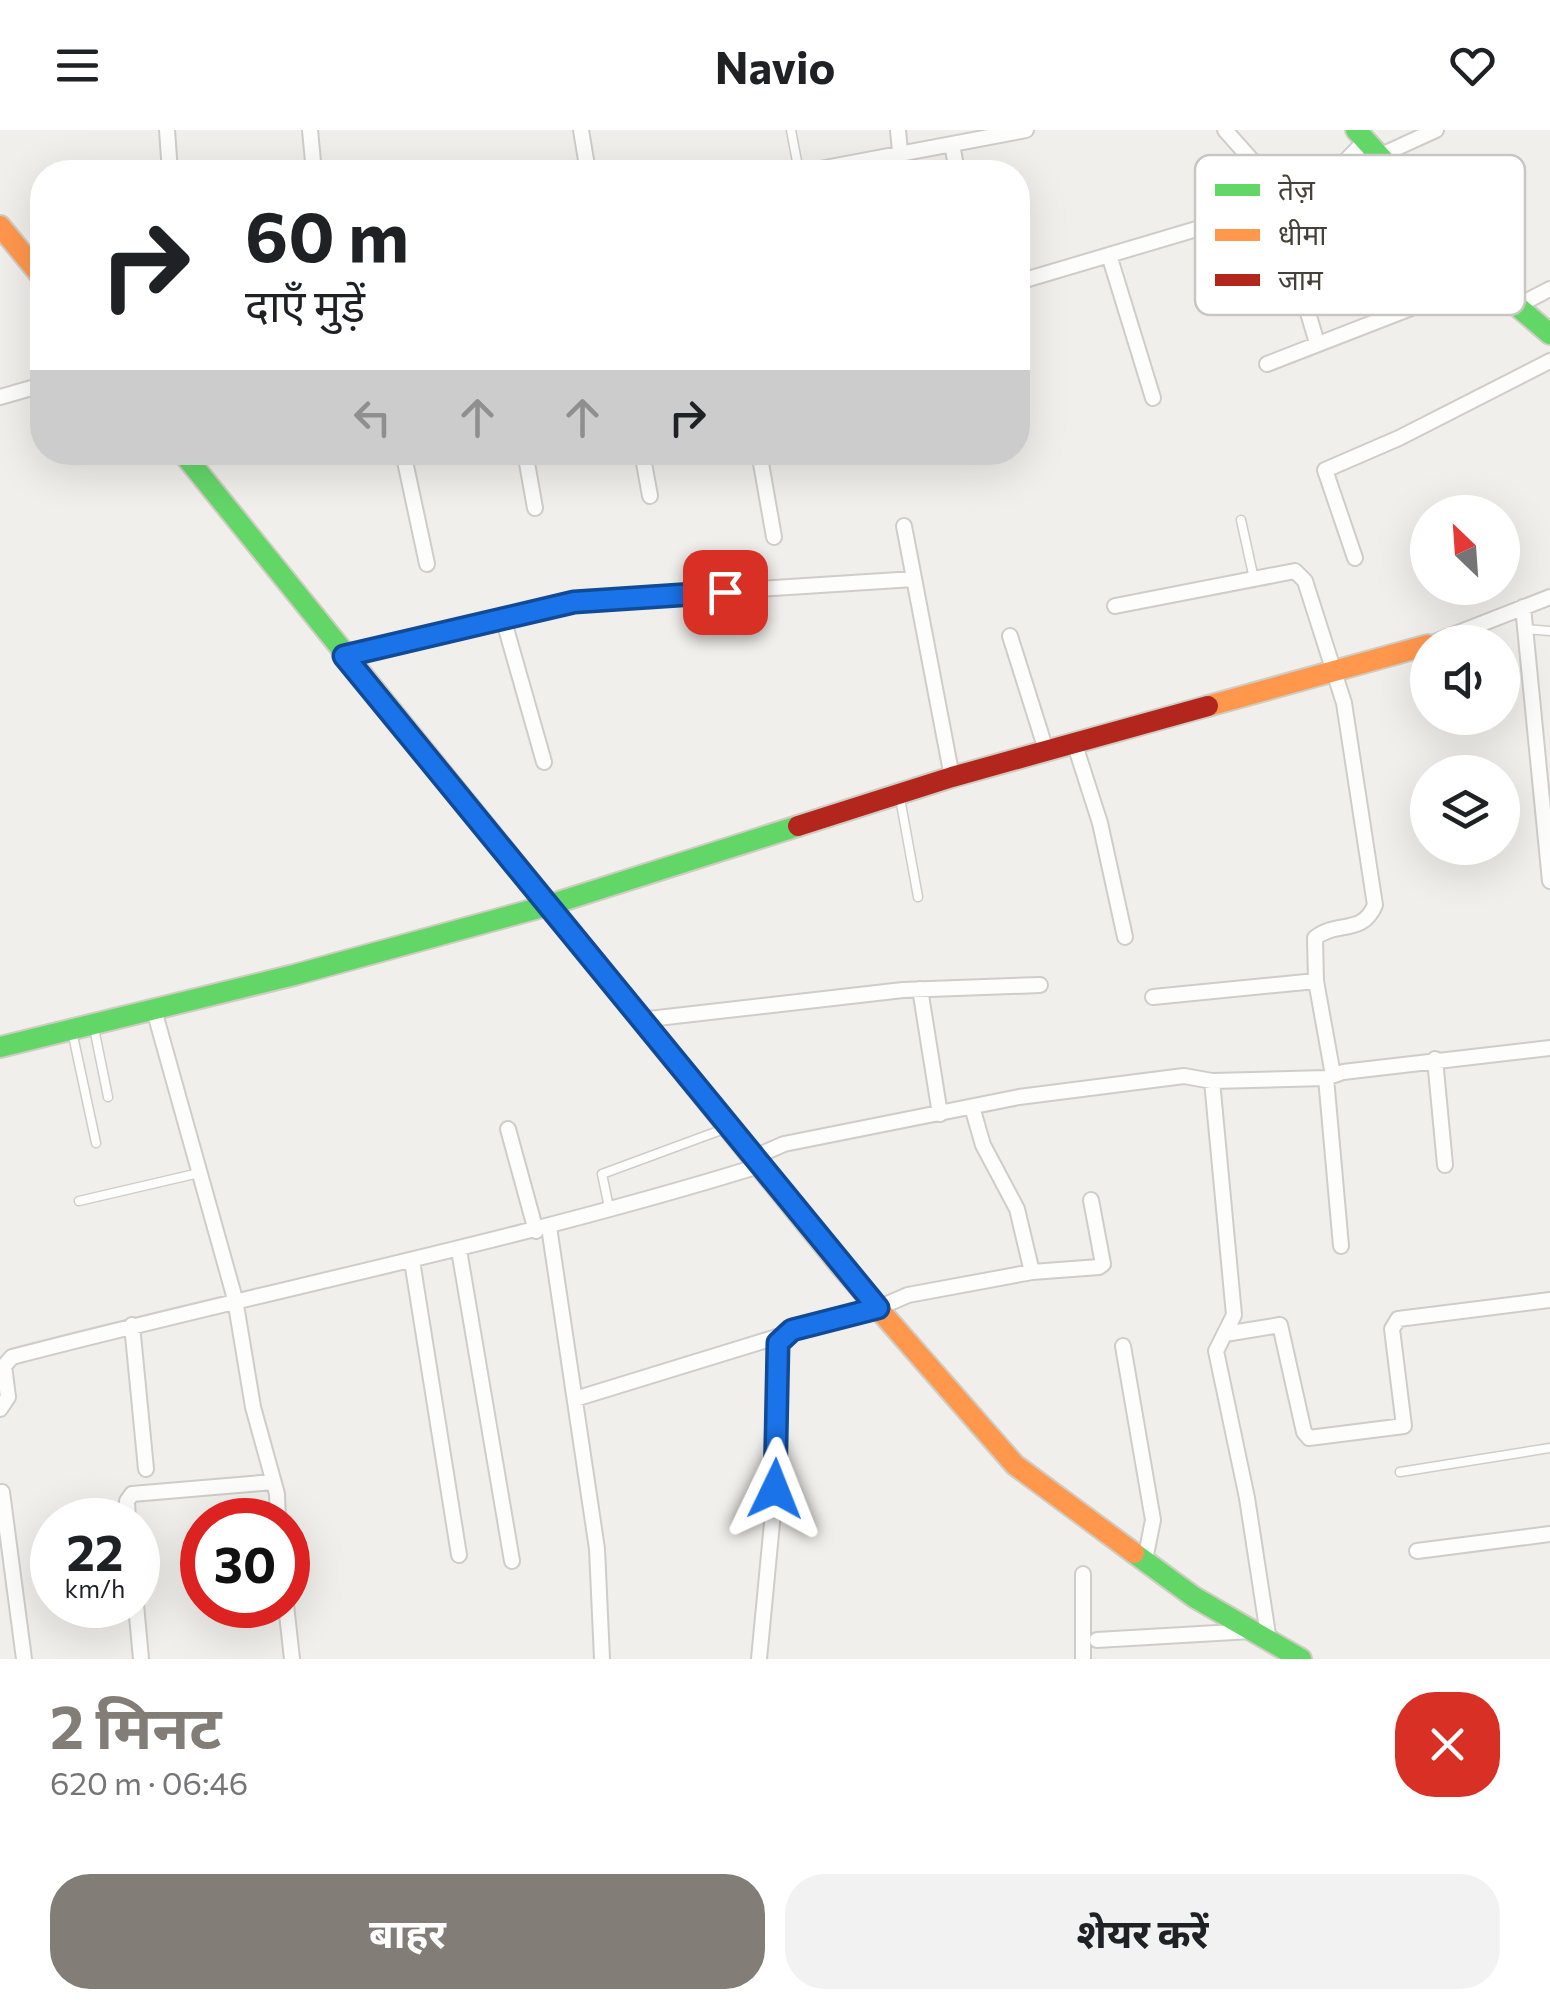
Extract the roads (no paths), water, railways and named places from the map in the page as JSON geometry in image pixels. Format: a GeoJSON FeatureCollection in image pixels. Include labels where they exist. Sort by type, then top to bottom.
{"type":"FeatureCollection","features":[{"type":"Feature","properties":{"kind":"street"},"geometry":{"type":"LineString","coordinates":[[167,130],[169,160]]}},
{"type":"Feature","properties":{"kind":"street"},"geometry":{"type":"LineString","coordinates":[[310,130],[313,160]]}},
{"type":"Feature","properties":{"kind":"street"},"geometry":{"type":"LineString","coordinates":[[581,130],[586,160]]}},
{"type":"Feature","properties":{"kind":"street"},"geometry":{"type":"LineString","coordinates":[[898,130],[900,152]]}},
{"type":"Feature","properties":{"kind":"street"},"geometry":{"type":"LineString","coordinates":[[885,160],[900,152],[1026,130]]}},
{"type":"Feature","properties":{"kind":"street"},"geometry":{"type":"LineString","coordinates":[[1224,130],[1247,155]]}},
{"type":"Feature","properties":{"kind":"street"},"geometry":{"type":"LineString","coordinates":[[1367,142],[1436,130]]}},
{"type":"Feature","properties":{"kind":"street"},"geometry":{"type":"LineString","coordinates":[[952,144],[955,160]]}},
{"type":"Feature","properties":{"kind":"street"},"geometry":{"type":"LineString","coordinates":[[0,226],[30,263]]}},
{"type":"Feature","properties":{"kind":"street"},"geometry":{"type":"LineString","coordinates":[[1030,278],[1195,229]]}},
{"type":"Feature","properties":{"kind":"street"},"geometry":{"type":"LineString","coordinates":[[1108,255],[1154,398]]}},
{"type":"Feature","properties":{"kind":"street"},"geometry":{"type":"LineString","coordinates":[[1525,302],[1550,289]]}},
{"type":"Feature","properties":{"kind":"street"},"geometry":{"type":"LineString","coordinates":[[1525,312],[1550,334]]}},
{"type":"Feature","properties":{"kind":"street"},"geometry":{"type":"LineString","coordinates":[[1308,315],[1316,343]]}},
{"type":"Feature","properties":{"kind":"street"},"geometry":{"type":"LineString","coordinates":[[1267,364],[1390,315]]}},
{"type":"Feature","properties":{"kind":"street"},"geometry":{"type":"LineString","coordinates":[[1355,558],[1325,470],[1398,438],[1550,360]]}},
{"type":"Feature","properties":{"kind":"street"},"geometry":{"type":"LineString","coordinates":[[0,396],[30,388]]}},
{"type":"Feature","properties":{"kind":"street"},"geometry":{"type":"LineString","coordinates":[[192,465],[756,1162],[1015,1464],[1144,1560],[1296,1658]]}},
{"type":"Feature","properties":{"kind":"street"},"geometry":{"type":"LineString","coordinates":[[406,465],[427,564]]}},
{"type":"Feature","properties":{"kind":"street"},"geometry":{"type":"LineString","coordinates":[[527,465],[535,508]]}},
{"type":"Feature","properties":{"kind":"street"},"geometry":{"type":"LineString","coordinates":[[644,465],[650,496]]}},
{"type":"Feature","properties":{"kind":"street"},"geometry":{"type":"LineString","coordinates":[[761,465],[774,537]]}},
{"type":"Feature","properties":{"kind":"street"},"geometry":{"type":"LineString","coordinates":[[904,526],[952,777]]}},
{"type":"Feature","properties":{"kind":"street"},"geometry":{"type":"LineString","coordinates":[[1115,606],[1301,572],[1331,674],[1344,703],[1375,904],[1369,918],[1358,926],[1328,930],[1315,938],[1341,1246]]}},
{"type":"Feature","properties":{"kind":"street"},"geometry":{"type":"LineString","coordinates":[[344,656],[574,602],[914,580]]}},
{"type":"Feature","properties":{"kind":"street"},"geometry":{"type":"LineString","coordinates":[[1478,625],[1550,596]]}},
{"type":"Feature","properties":{"kind":"street"},"geometry":{"type":"LineString","coordinates":[[1523,607],[1544,753],[1550,881]]}},
{"type":"Feature","properties":{"kind":"street"},"geometry":{"type":"LineString","coordinates":[[503,618],[544,762]]}},
{"type":"Feature","properties":{"kind":"street"},"geometry":{"type":"LineString","coordinates":[[1010,636],[1046,750]]}},
{"type":"Feature","properties":{"kind":"street"},"geometry":{"type":"LineString","coordinates":[[0,1047],[546,906],[952,777],[1410,650]]}},
{"type":"Feature","properties":{"kind":"street"},"geometry":{"type":"LineString","coordinates":[[1074,742],[1100,823],[1125,936]]}},
{"type":"Feature","properties":{"kind":"street"},"geometry":{"type":"LineString","coordinates":[[1152,996],[1316,981]]}},
{"type":"Feature","properties":{"kind":"street"},"geometry":{"type":"LineString","coordinates":[[640,1020],[920,989],[1040,985]]}},
{"type":"Feature","properties":{"kind":"street"},"geometry":{"type":"LineString","coordinates":[[920,989],[940,1114]]}},
{"type":"Feature","properties":{"kind":"street"},"geometry":{"type":"LineString","coordinates":[[154,1010],[235,1299],[253,1406],[275,1498]]}},
{"type":"Feature","properties":{"kind":"street"},"geometry":{"type":"LineString","coordinates":[[0,1409],[8,1397],[4,1366],[12,1357],[235,1299],[610,1212],[756,1162],[784,1144],[972,1107],[1184,1076],[1212,1081],[1329,1077],[1435,1060],[1550,1048]]}},
{"type":"Feature","properties":{"kind":"street"},"geometry":{"type":"LineString","coordinates":[[1435,1060],[1445,1165]]}},
{"type":"Feature","properties":{"kind":"street"},"geometry":{"type":"LineString","coordinates":[[1212,1081],[1234,1315],[1216,1351],[1247,1498],[1260,1636]]}},
{"type":"Feature","properties":{"kind":"street"},"geometry":{"type":"LineString","coordinates":[[972,1107],[983,1145],[1017,1209],[1032,1272]]}},
{"type":"Feature","properties":{"kind":"street"},"geometry":{"type":"LineString","coordinates":[[508,1129],[543,1229],[575,1399],[597,1549],[602,1659]]}},
{"type":"Feature","properties":{"kind":"street"},"geometry":{"type":"LineString","coordinates":[[575,1399],[878,1308],[897,1297],[1032,1272],[1102,1266],[1091,1200]]}},
{"type":"Feature","properties":{"kind":"street"},"geometry":{"type":"LineString","coordinates":[[459,1250],[512,1561]]}},
{"type":"Feature","properties":{"kind":"street"},"geometry":{"type":"LineString","coordinates":[[412,1261],[459,1555]]}},
{"type":"Feature","properties":{"kind":"street"},"geometry":{"type":"LineString","coordinates":[[1225,1334],[1280,1325],[1304,1432],[1309,1438],[1404,1426],[1392,1330],[1398,1319],[1550,1300]]}},
{"type":"Feature","properties":{"kind":"street"},"geometry":{"type":"LineString","coordinates":[[132,1326],[146,1468]]}},
{"type":"Feature","properties":{"kind":"street"},"geometry":{"type":"LineString","coordinates":[[759,1659],[778,1460],[775,1357],[783,1335]]}},
{"type":"Feature","properties":{"kind":"street"},"geometry":{"type":"LineString","coordinates":[[1123,1346],[1153,1520],[1144,1560]]}},
{"type":"Feature","properties":{"kind":"street"},"geometry":{"type":"LineString","coordinates":[[129,1498],[132,1494],[273,1482]]}},
{"type":"Feature","properties":{"kind":"street"},"geometry":{"type":"LineString","coordinates":[[2,1492],[24,1659]]}},
{"type":"Feature","properties":{"kind":"street"},"geometry":{"type":"LineString","coordinates":[[1417,1551],[1550,1534]]}},
{"type":"Feature","properties":{"kind":"street"},"geometry":{"type":"LineString","coordinates":[[1083,1574],[1083,1659]]}},
{"type":"Feature","properties":{"kind":"street"},"geometry":{"type":"LineString","coordinates":[[138,1628],[141,1659]]}},
{"type":"Feature","properties":{"kind":"street"},"geometry":{"type":"LineString","coordinates":[[289,1628],[292,1659]]}},
{"type":"Feature","properties":{"kind":"street"},"geometry":{"type":"LineString","coordinates":[[1097,1640],[1260,1636]]}},
{"type":"Feature","properties":{"kind":"lane"},"geometry":{"type":"LineString","coordinates":[[791,130],[799,160]]}},
{"type":"Feature","properties":{"kind":"lane"},"geometry":{"type":"LineString","coordinates":[[1241,520],[1255,580]]}},
{"type":"Feature","properties":{"kind":"lane"},"geometry":{"type":"LineString","coordinates":[[1526,629],[1550,631]]}},
{"type":"Feature","properties":{"kind":"lane"},"geometry":{"type":"LineString","coordinates":[[900,794],[918,898]]}},
{"type":"Feature","properties":{"kind":"lane"},"geometry":{"type":"LineString","coordinates":[[94,1025],[108,1097]]}},
{"type":"Feature","properties":{"kind":"lane"},"geometry":{"type":"LineString","coordinates":[[72,1031],[96,1143]]}},
{"type":"Feature","properties":{"kind":"lane"},"geometry":{"type":"LineString","coordinates":[[610,1212],[602,1174],[728,1128]]}},
{"type":"Feature","properties":{"kind":"lane"},"geometry":{"type":"LineString","coordinates":[[78,1202],[200,1173]]}},
{"type":"Feature","properties":{"kind":"lane"},"geometry":{"type":"LineString","coordinates":[[1400,1472],[1550,1448]]}}]}
